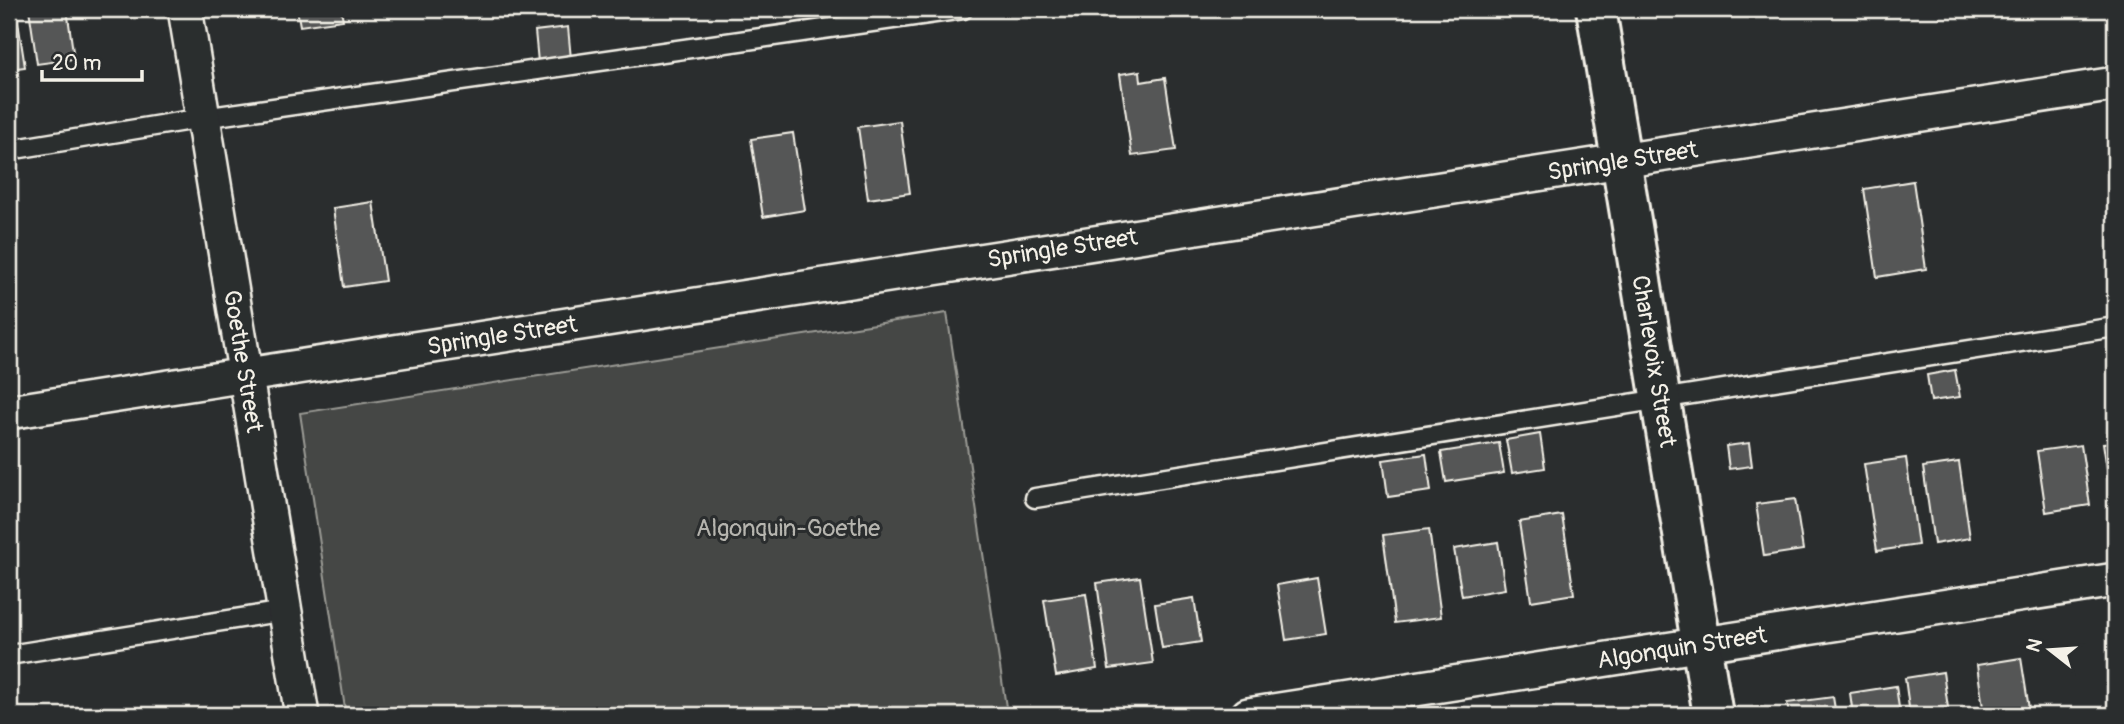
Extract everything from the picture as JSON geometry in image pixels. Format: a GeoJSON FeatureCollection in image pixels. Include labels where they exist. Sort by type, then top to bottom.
{"type":"FeatureCollection","features":[{"type":"Feature","properties":{"kind":"street","name":"Goethe Street"},"geometry":{"type":"LineString","coordinates":[[185,9],[302,715]]}},
{"type":"Feature","properties":{"kind":"street","name":"Charlevoix Street"},"geometry":{"type":"LineString","coordinates":[[1596,9],[1713,715]]}},
{"type":"Feature","properties":{"kind":"street","name":"Springle Street"},"geometry":{"type":"LineString","coordinates":[[9,412],[2115,84]]}},
{"type":"Feature","properties":{"kind":"street","name":"Algonquin Street"},"geometry":{"type":"LineString","coordinates":[[1248,715],[2115,580]]}},
{"type":"Feature","properties":{"kind":"lane"},"geometry":{"type":"LineString","coordinates":[[9,150],[203,118],[963,9]]}},
{"type":"Feature","properties":{"kind":"lane"},"geometry":{"type":"LineString","coordinates":[[1035,498],[2115,327]]}},
{"type":"Feature","properties":{"kind":"lane"},"geometry":{"type":"LineString","coordinates":[[9,655],[285,611]]}},
{"type":"Feature","properties":{"kind":"green space","name":"Algonquin-Goethe"},"geometry":{"type":"Polygon","coordinates":[[[947,313],[1006,707],[954,715],[346,715],[300,413],[947,313]]]}},
{"type":"Feature","properties":{"kind":"building"},"geometry":{"type":"Polygon","coordinates":[[[9,9],[16,9],[25,67],[9,69],[9,9]]]}},
{"type":"Feature","properties":{"kind":"building"},"geometry":{"type":"Polygon","coordinates":[[[29,9],[67,9],[74,59],[37,64],[29,9]]]}},
{"type":"Feature","properties":{"kind":"building"},"geometry":{"type":"Polygon","coordinates":[[[297,9],[341,9],[343,20],[300,26],[297,9]]]}},
{"type":"Feature","properties":{"kind":"building"},"geometry":{"type":"Polygon","coordinates":[[[568,27],[571,59],[538,62],[535,31],[568,27]]]}},
{"type":"Feature","properties":{"kind":"building"},"geometry":{"type":"Polygon","coordinates":[[[1140,71],[1141,82],[1165,78],[1176,150],[1132,156],[1120,74],[1140,71]]]}},
{"type":"Feature","properties":{"kind":"building"},"geometry":{"type":"Polygon","coordinates":[[[900,121],[910,193],[868,199],[858,127],[900,121]]]}},
{"type":"Feature","properties":{"kind":"building"},"geometry":{"type":"Polygon","coordinates":[[[793,133],[805,210],[763,217],[751,139],[793,133]]]}},
{"type":"Feature","properties":{"kind":"building"},"geometry":{"type":"Polygon","coordinates":[[[1913,181],[1926,269],[1877,277],[1864,189],[1913,181]]]}},
{"type":"Feature","properties":{"kind":"building"},"geometry":{"type":"Polygon","coordinates":[[[373,202],[385,281],[344,287],[333,208],[373,202]]]}},
{"type":"Feature","properties":{"kind":"building"},"geometry":{"type":"Polygon","coordinates":[[[1955,370],[1960,397],[1931,401],[1927,375],[1955,370]]]}},
{"type":"Feature","properties":{"kind":"building"},"geometry":{"type":"Polygon","coordinates":[[[1540,434],[1545,468],[1512,473],[1506,440],[1540,434]]]}},
{"type":"Feature","properties":{"kind":"building"},"geometry":{"type":"Polygon","coordinates":[[[2115,442],[2115,501],[2112,502],[2103,443],[2115,442]]]}},
{"type":"Feature","properties":{"kind":"building"},"geometry":{"type":"Polygon","coordinates":[[[1499,443],[1504,473],[1446,482],[1441,452],[1499,443]]]}},
{"type":"Feature","properties":{"kind":"building"},"geometry":{"type":"Polygon","coordinates":[[[1749,443],[1752,466],[1729,469],[1726,446],[1749,443]]]}},
{"type":"Feature","properties":{"kind":"building"},"geometry":{"type":"Polygon","coordinates":[[[2081,445],[2090,505],[2046,512],[2037,451],[2081,445]]]}},
{"type":"Feature","properties":{"kind":"building"},"geometry":{"type":"Polygon","coordinates":[[[1426,454],[1431,491],[1388,497],[1383,460],[1426,454]]]}},
{"type":"Feature","properties":{"kind":"building"},"geometry":{"type":"Polygon","coordinates":[[[1906,458],[1918,545],[1877,551],[1864,464],[1906,458]]]}},
{"type":"Feature","properties":{"kind":"building"},"geometry":{"type":"Polygon","coordinates":[[[1959,462],[1970,538],[1934,544],[1923,467],[1959,462]]]}},
{"type":"Feature","properties":{"kind":"building"},"geometry":{"type":"Polygon","coordinates":[[[1795,499],[1803,550],[1764,556],[1756,504],[1795,499]]]}},
{"type":"Feature","properties":{"kind":"building"},"geometry":{"type":"Polygon","coordinates":[[[1562,515],[1574,594],[1531,601],[1519,522],[1562,515]]]}},
{"type":"Feature","properties":{"kind":"building"},"geometry":{"type":"Polygon","coordinates":[[[1429,529],[1441,617],[1395,623],[1383,535],[1429,529]]]}},
{"type":"Feature","properties":{"kind":"building"},"geometry":{"type":"Polygon","coordinates":[[[1498,542],[1505,589],[1462,596],[1454,549],[1498,542]]]}},
{"type":"Feature","properties":{"kind":"building"},"geometry":{"type":"Polygon","coordinates":[[[1140,577],[1153,663],[1109,669],[1097,583],[1140,577]]]}},
{"type":"Feature","properties":{"kind":"building"},"geometry":{"type":"Polygon","coordinates":[[[1317,578],[1326,634],[1286,640],[1277,585],[1317,578]]]}},
{"type":"Feature","properties":{"kind":"building"},"geometry":{"type":"Polygon","coordinates":[[[1086,594],[1097,669],[1056,676],[1044,600],[1086,594]]]}},
{"type":"Feature","properties":{"kind":"building"},"geometry":{"type":"Polygon","coordinates":[[[1194,598],[1201,642],[1162,648],[1155,604],[1194,598]]]}},
{"type":"Feature","properties":{"kind":"building"},"geometry":{"type":"Polygon","coordinates":[[[2021,658],[2030,715],[1984,715],[1977,665],[2021,658]]]}},
{"type":"Feature","properties":{"kind":"building"},"geometry":{"type":"Polygon","coordinates":[[[1943,672],[1949,715],[1910,715],[1905,678],[1943,672]]]}},
{"type":"Feature","properties":{"kind":"building"},"geometry":{"type":"Polygon","coordinates":[[[1896,686],[1900,715],[1853,715],[1850,693],[1896,686]]]}},
{"type":"Feature","properties":{"kind":"building"},"geometry":{"type":"Polygon","coordinates":[[[1833,697],[1836,715],[1789,715],[1787,703],[1833,697]]]}}]}
